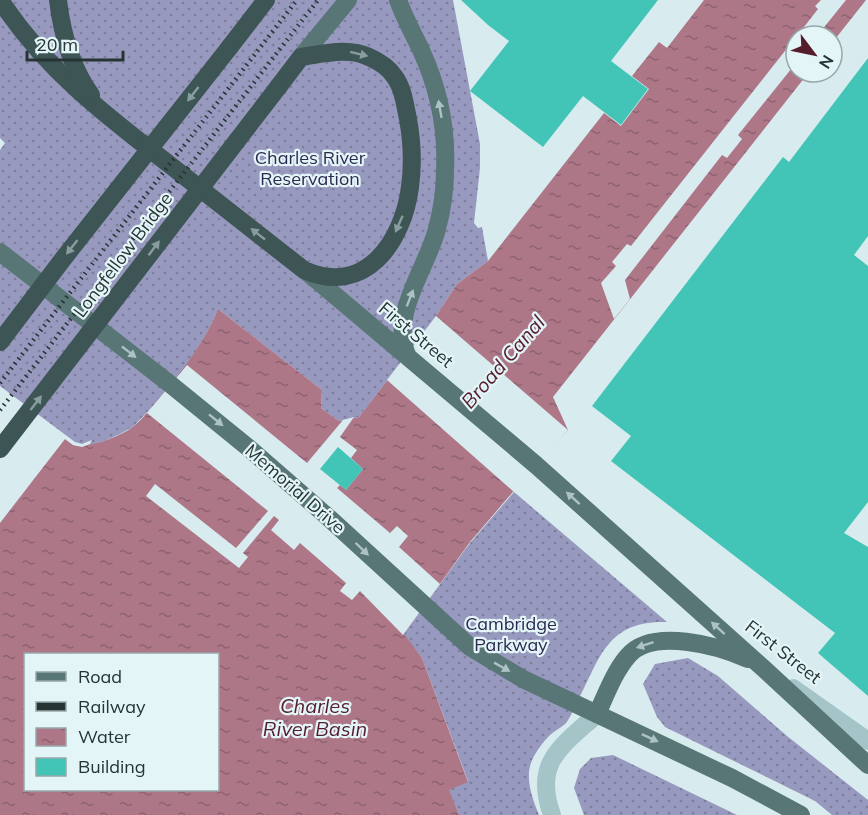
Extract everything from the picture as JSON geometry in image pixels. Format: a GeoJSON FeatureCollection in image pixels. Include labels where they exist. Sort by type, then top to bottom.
{"type":"FeatureCollection","features":[{"type":"Feature","properties":{"kind":"highway","name":"First Street"},"geometry":{"type":"LineString","coordinates":[[0,0],[43,57],[69,83],[109,118],[304,270]]}},
{"type":"Feature","properties":{"kind":"highway"},"geometry":{"type":"LineString","coordinates":[[58,0],[65,38],[74,66],[89,92],[109,118]]}},
{"type":"Feature","properties":{"kind":"highway"},"geometry":{"type":"LineString","coordinates":[[0,342],[266,0]]}},
{"type":"Feature","properties":{"kind":"highway"},"geometry":{"type":"LineString","coordinates":[[302,57],[349,51],[362,54],[384,65],[394,76],[402,93],[410,133],[411,152],[411,186],[403,217],[375,262],[362,272],[344,278],[319,275],[304,270]]}},
{"type":"Feature","properties":{"kind":"highway","name":"Longfellow Bridge"},"geometry":{"type":"LineString","coordinates":[[0,449],[302,57]]}},
{"type":"Feature","properties":{"kind":"main road"},"geometry":{"type":"LineString","coordinates":[[302,57],[348,0]]}},
{"type":"Feature","properties":{"kind":"main road"},"geometry":{"type":"LineString","coordinates":[[398,0],[434,83],[441,116],[445,155],[443,197],[437,230],[406,308],[402,327],[403,344],[407,355]]}},
{"type":"Feature","properties":{"kind":"main road","name":"Memorial Drive"},"geometry":{"type":"LineString","coordinates":[[0,252],[170,384],[305,496],[456,636],[486,658],[524,679],[732,778],[801,815]]}},
{"type":"Feature","properties":{"kind":"main road","name":"First Street"},"geometry":{"type":"LineString","coordinates":[[304,270],[536,465],[762,667]]}},
{"type":"Feature","properties":{"kind":"main road"},"geometry":{"type":"LineString","coordinates":[[597,714],[627,656],[636,648],[647,643],[665,641],[707,646],[746,658],[762,667],[868,765]]}},
{"type":"Feature","properties":{"kind":"street","name":"First Street"},"geometry":{"type":"LineString","coordinates":[[762,667],[868,741]]}},
{"type":"Feature","properties":{"kind":"street"},"geometry":{"type":"LineString","coordinates":[[552,815],[545,789],[546,774],[552,759],[562,746],[597,714]]}},
{"type":"Feature","properties":{"kind":"green space","name":"Charles River Reservation"},"geometry":{"type":"Polygon","coordinates":[[[0,0],[453,0],[480,144],[480,168],[474,223],[478,228],[482,227],[488,261],[457,284],[432,322],[359,417],[339,421],[321,408],[322,390],[218,309],[211,326],[182,372],[134,426],[96,443],[73,445],[0,389],[0,150],[5,143],[0,138],[0,0]]]}},
{"type":"Feature","properties":{"kind":"green space","name":"Cambridge Parkway"},"geometry":{"type":"Polygon","coordinates":[[[514,492],[667,622],[646,623],[617,635],[599,658],[567,722],[550,735],[538,749],[530,766],[529,778],[532,797],[539,815],[459,815],[448,790],[468,781],[422,658],[403,635],[470,543],[514,492]]]}},
{"type":"Feature","properties":{"kind":"green space"},"geometry":{"type":"Polygon","coordinates":[[[688,658],[718,676],[787,736],[868,800],[868,815],[832,815],[815,801],[665,727],[657,717],[643,684],[655,664],[688,658]]]}},
{"type":"Feature","properties":{"kind":"green space"},"geometry":{"type":"Polygon","coordinates":[[[613,755],[737,815],[584,815],[574,788],[580,769],[591,758],[613,755]]]}},
{"type":"Feature","properties":{"kind":"water"},"geometry":{"type":"Polygon","coordinates":[[[704,0],[866,0],[844,28],[844,24],[784,24],[784,84],[800,84],[553,397],[568,430],[470,542],[404,634],[422,658],[468,782],[449,790],[459,815],[0,815],[0,389],[73,445],[88,445],[105,441],[128,430],[145,415],[193,354],[207,333],[218,309],[322,390],[321,408],[339,421],[359,417],[432,322],[457,284],[488,261],[604,113],[621,126],[649,89],[632,76],[659,42],[667,48],[704,0]]]}},
{"type":"Feature","properties":{"kind":"pier"},"geometry":{"type":"Polygon","coordinates":[[[821,0],[846,0],[827,24],[806,24],[818,9],[815,6],[821,0]]]}},
{"type":"Feature","properties":{"kind":"pier"},"geometry":{"type":"Polygon","coordinates":[[[784,52],[784,78],[738,135],[742,139],[727,158],[722,155],[625,280],[630,299],[614,319],[601,283],[616,266],[612,262],[627,244],[631,246],[784,52]]]}},
{"type":"Feature","properties":{"kind":"pier"},"geometry":{"type":"Polygon","coordinates":[[[436,316],[568,430],[514,492],[387,380],[436,316]]]}},
{"type":"Feature","properties":{"kind":"pier"},"geometry":{"type":"Polygon","coordinates":[[[187,365],[307,463],[343,420],[354,417],[340,437],[357,450],[351,458],[363,469],[346,490],[340,485],[337,488],[390,533],[397,526],[408,536],[399,547],[440,584],[403,635],[360,591],[352,600],[340,591],[346,583],[300,543],[294,550],[271,530],[279,520],[274,516],[243,553],[248,557],[239,568],[146,496],[155,484],[236,548],[268,511],[147,413],[187,365]]]}},
{"type":"Feature","properties":{"kind":"pier"},"geometry":{"type":"Polygon","coordinates":[[[0,386],[75,442],[82,444],[92,440],[90,444],[82,447],[73,445],[65,439],[0,523],[0,386]]]}},
{"type":"Feature","properties":{"kind":"building"},"geometry":{"type":"Polygon","coordinates":[[[461,0],[658,0],[611,61],[648,89],[621,125],[583,96],[543,147],[470,91],[509,41],[461,0]]]}},
{"type":"Feature","properties":{"kind":"building"},"geometry":{"type":"Polygon","coordinates":[[[868,58],[868,236],[854,255],[868,266],[868,502],[844,533],[868,547],[868,696],[818,653],[835,633],[611,461],[631,436],[592,406],[783,157],[789,162],[868,58]]]}},
{"type":"Feature","properties":{"kind":"building"},"geometry":{"type":"Polygon","coordinates":[[[338,447],[363,469],[346,490],[320,469],[338,447]]]}},
{"type":"Feature","properties":{"kind":"railway"},"geometry":{"type":"LineString","coordinates":[[0,383],[297,0]]}},
{"type":"Feature","properties":{"kind":"railway"},"geometry":{"type":"LineString","coordinates":[[0,410],[318,0]]}},
{"type":"Feature","properties":{"kind":"water label","name":"Broad Canal"},"geometry":{"type":"Point","coordinates":[503,362]}},
{"type":"Feature","properties":{"kind":"water label","name":"Charles River Basin"},"geometry":{"type":"Point","coordinates":[315,718]}}]}
